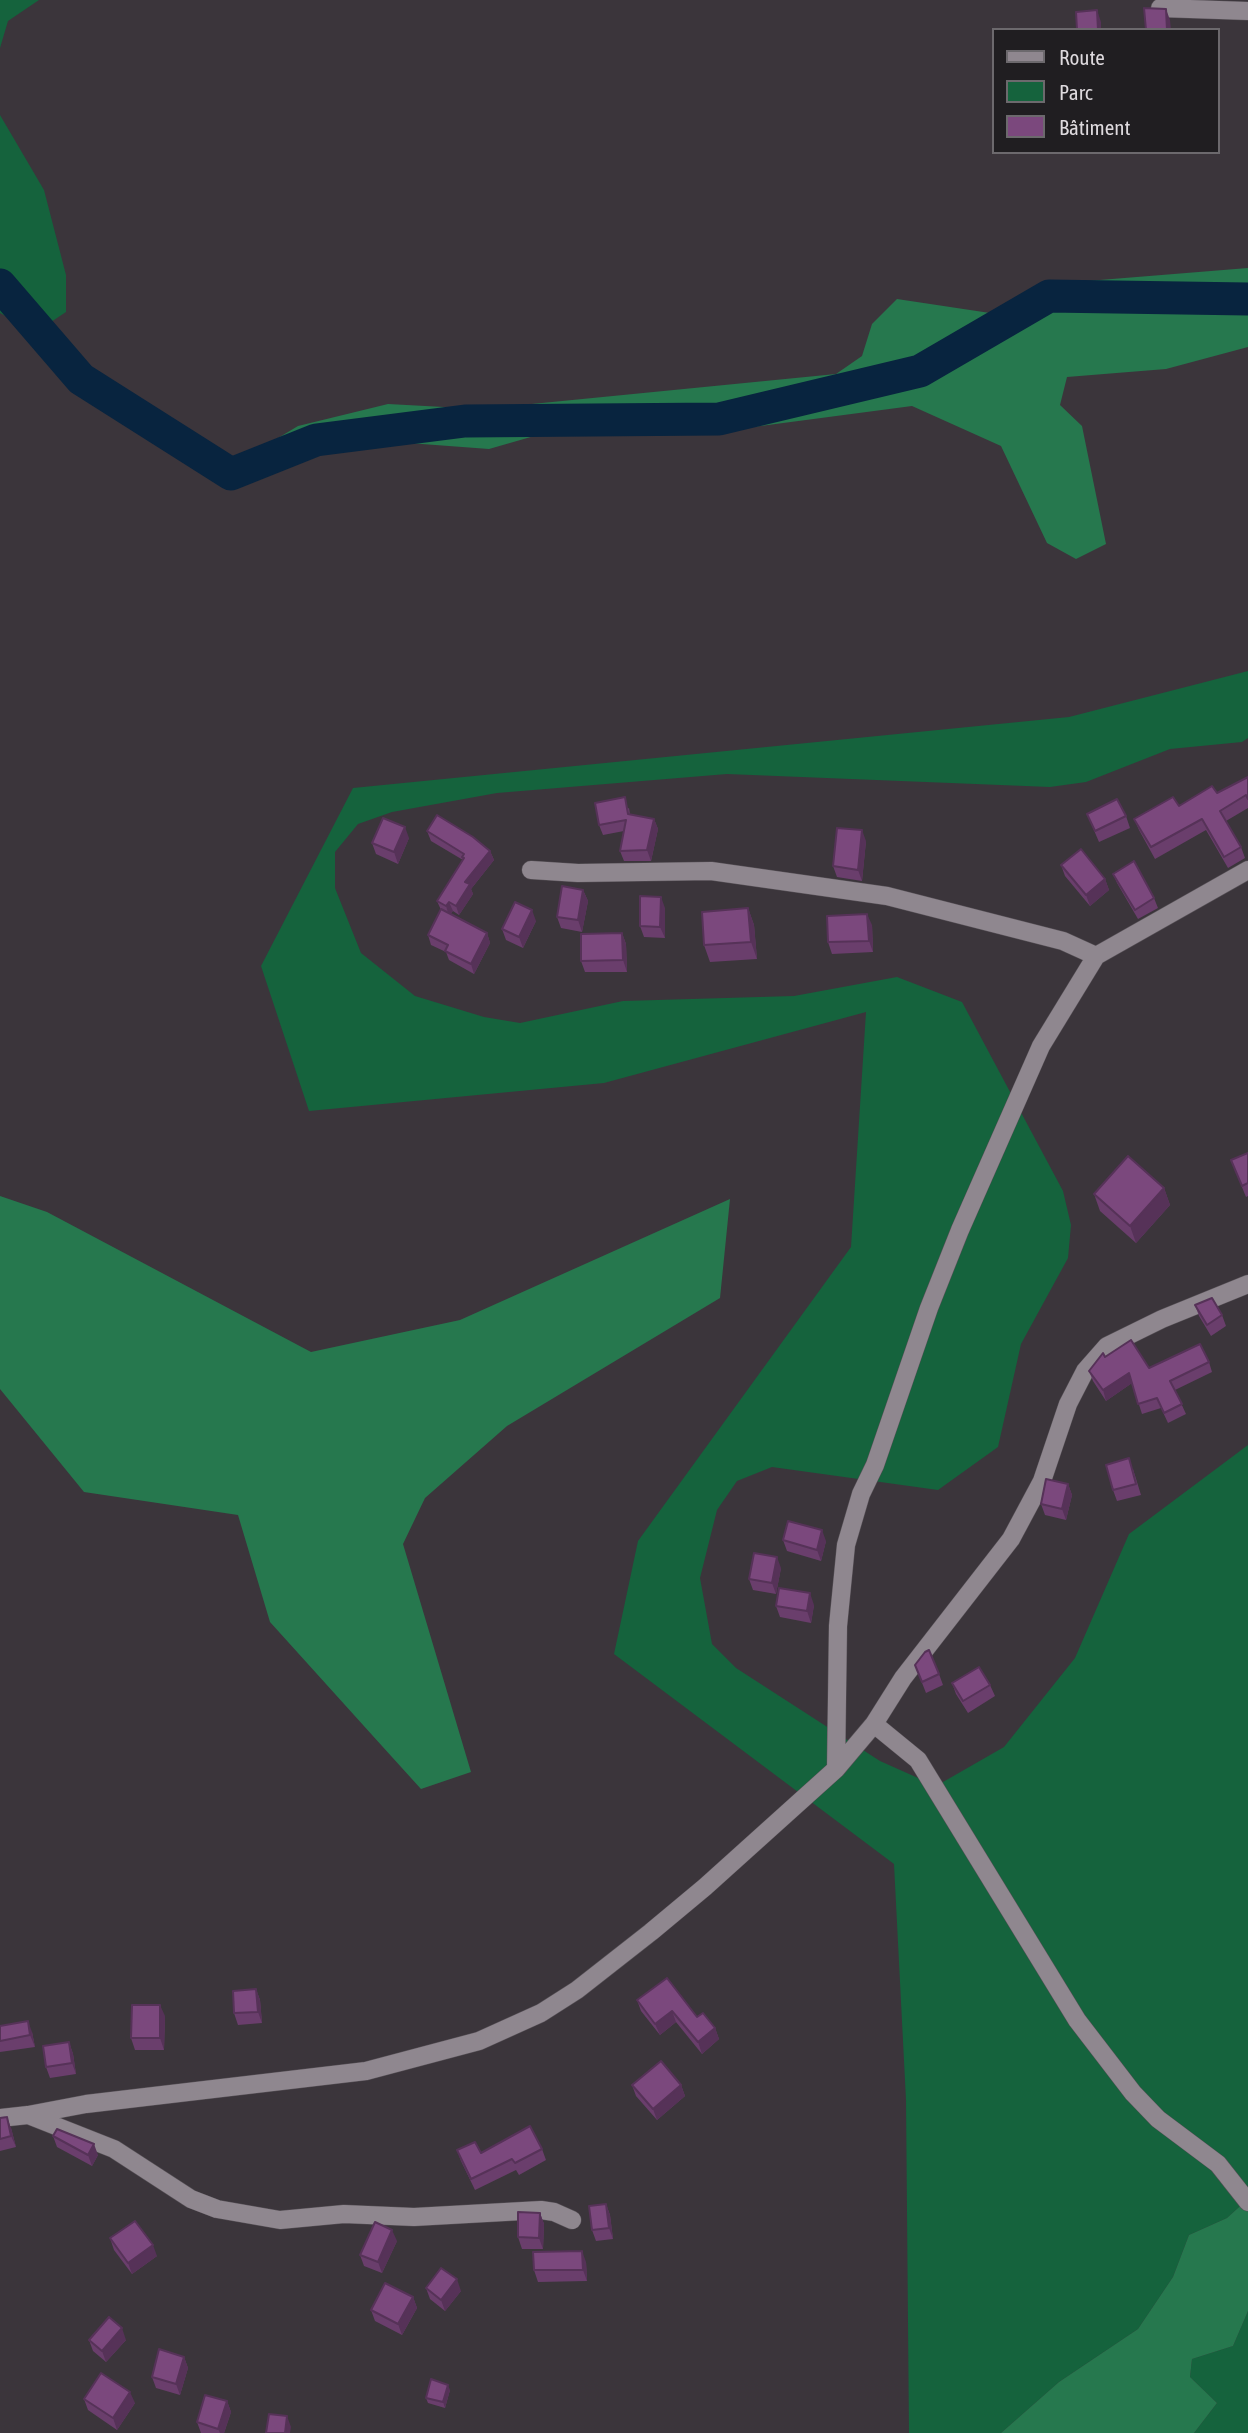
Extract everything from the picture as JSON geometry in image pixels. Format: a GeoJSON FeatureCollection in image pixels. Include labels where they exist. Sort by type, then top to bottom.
{"type":"FeatureCollection","features":[{"type":"Feature","properties":{"kind":"street"},"geometry":{"type":"LineString","coordinates":[[1160,8],[1248,11]]}},
{"type":"Feature","properties":{"kind":"street"},"geometry":{"type":"LineString","coordinates":[[531,870],[578,873],[710,871],[887,896],[1063,941],[1096,956]]}},
{"type":"Feature","properties":{"kind":"street"},"geometry":{"type":"LineString","coordinates":[[836,1769],[838,1626],[846,1545],[861,1494],[876,1465],[929,1308],[960,1230],[1041,1046],[1096,956],[1248,870]]}},
{"type":"Feature","properties":{"kind":"street"},"geometry":{"type":"LineString","coordinates":[[0,2118],[86,2104],[366,2071],[451,2050],[505,2031],[541,2013],[577,1990],[651,1933],[836,1769],[874,1724],[903,1678],[1011,1539],[1042,1481],[1068,1404],[1085,1371],[1107,1346],[1162,1319],[1248,1284]]}},
{"type":"Feature","properties":{"kind":"street"},"geometry":{"type":"LineString","coordinates":[[874,1724],[918,1760],[1077,2020],[1133,2093],[1158,2119],[1218,2164],[1248,2202]]}},
{"type":"Feature","properties":{"kind":"street"},"geometry":{"type":"LineString","coordinates":[[28,2115],[114,2149],[191,2199],[216,2209],[280,2220],[344,2214],[414,2217],[541,2210],[572,2220]]}},
{"type":"Feature","properties":{"kind":"green space"},"geometry":{"type":"Polygon","coordinates":[[[0,0],[39,0],[8,21],[0,48],[0,0]]]}},
{"type":"Feature","properties":{"kind":"green space"},"geometry":{"type":"Polygon","coordinates":[[[0,115],[44,190],[66,275],[66,312],[36,332],[0,313],[0,115]]]}},
{"type":"Feature","properties":{"kind":"green space"},"geometry":{"type":"Polygon","coordinates":[[[1248,268],[1248,347],[1166,369],[1067,377],[1060,405],[1082,426],[1106,544],[1076,559],[1047,543],[1001,446],[912,406],[715,432],[583,422],[489,449],[355,439],[260,476],[268,444],[298,426],[388,404],[481,409],[836,374],[862,356],[872,324],[897,299],[990,313],[1075,282],[1248,268]]]}},
{"type":"Feature","properties":{"kind":"green space"},"geometry":{"type":"Polygon","coordinates":[[[1248,671],[1248,738],[1242,742],[1170,749],[1086,782],[1050,787],[727,774],[497,793],[392,812],[358,824],[335,852],[335,888],[361,953],[415,996],[484,1017],[520,1023],[623,1001],[794,996],[897,977],[962,1002],[1063,1191],[1071,1225],[1068,1258],[1021,1344],[998,1447],[938,1490],[772,1467],[737,1481],[717,1510],[700,1578],[712,1644],[736,1668],[880,1761],[936,1786],[1004,1747],[1075,1658],[1129,1534],[1248,1445],[1248,2199],[1227,2218],[1189,2235],[1173,2277],[1138,2329],[1059,2382],[1001,2433],[909,2433],[906,2100],[894,1864],[614,1654],[638,1541],[851,1247],[866,1012],[604,1083],[309,1111],[261,966],[353,788],[1069,717],[1248,671]]]}},
{"type":"Feature","properties":{"kind":"green space"},"geometry":{"type":"Polygon","coordinates":[[[0,1196],[47,1212],[311,1352],[460,1320],[730,1199],[720,1298],[507,1426],[425,1498],[403,1544],[471,1772],[421,1789],[382,1746],[270,1622],[238,1515],[84,1492],[0,1389],[0,1196]]]}},
{"type":"Feature","properties":{"kind":"green space"},"geometry":{"type":"Polygon","coordinates":[[[1248,2199],[1248,2311],[1233,2346],[1192,2359],[1190,2377],[1217,2403],[1194,2433],[1001,2433],[1059,2382],[1138,2329],[1173,2277],[1189,2235],[1227,2218],[1248,2199]]]}},
{"type":"Feature","properties":{"kind":"green space"},"geometry":{"type":"Polygon","coordinates":[[[1248,2311],[1248,2433],[1194,2433],[1217,2403],[1190,2377],[1192,2359],[1233,2346],[1248,2311]]]}},
{"type":"Feature","properties":{"kind":"building"},"geometry":{"type":"Polygon","coordinates":[[[1144,8],[1166,9],[1167,28],[1146,28],[1144,8]]]}},
{"type":"Feature","properties":{"kind":"building"},"geometry":{"type":"Polygon","coordinates":[[[1097,10],[1098,28],[1077,28],[1076,12],[1097,10]]]}},
{"type":"Feature","properties":{"kind":"building"},"geometry":{"type":"Polygon","coordinates":[[[1248,777],[1248,799],[1246,795],[1220,811],[1241,847],[1224,857],[1202,819],[1151,847],[1134,819],[1173,797],[1179,806],[1212,786],[1217,793],[1248,777]]]}},
{"type":"Feature","properties":{"kind":"building"},"geometry":{"type":"Polygon","coordinates":[[[625,797],[628,814],[654,819],[647,850],[620,851],[626,820],[599,825],[595,803],[625,797]]]}},
{"type":"Feature","properties":{"kind":"building"},"geometry":{"type":"Polygon","coordinates":[[[1117,799],[1126,816],[1095,831],[1087,814],[1117,799]]]}},
{"type":"Feature","properties":{"kind":"building"},"geometry":{"type":"Polygon","coordinates":[[[437,815],[490,851],[465,882],[470,884],[456,906],[449,902],[446,906],[437,901],[464,854],[427,831],[437,815]]]}},
{"type":"Feature","properties":{"kind":"building"},"geometry":{"type":"Polygon","coordinates":[[[383,818],[405,827],[394,852],[372,843],[383,818]]]}},
{"type":"Feature","properties":{"kind":"building"},"geometry":{"type":"Polygon","coordinates":[[[837,828],[862,830],[858,870],[833,866],[837,828]]]}},
{"type":"Feature","properties":{"kind":"building"},"geometry":{"type":"Polygon","coordinates":[[[1081,849],[1105,879],[1086,895],[1061,865],[1081,849]]]}},
{"type":"Feature","properties":{"kind":"building"},"geometry":{"type":"Polygon","coordinates":[[[1134,861],[1154,898],[1135,910],[1113,874],[1134,861]]]}},
{"type":"Feature","properties":{"kind":"building"},"geometry":{"type":"Polygon","coordinates":[[[562,886],[583,890],[578,920],[557,917],[562,886]]]}},
{"type":"Feature","properties":{"kind":"building"},"geometry":{"type":"Polygon","coordinates":[[[640,896],[661,897],[660,927],[640,926],[640,896]]]}},
{"type":"Feature","properties":{"kind":"building"},"geometry":{"type":"Polygon","coordinates":[[[515,902],[532,910],[519,937],[502,929],[515,902]]]}},
{"type":"Feature","properties":{"kind":"building"},"geometry":{"type":"Polygon","coordinates":[[[748,908],[751,942],[704,945],[702,912],[748,908]]]}},
{"type":"Feature","properties":{"kind":"building"},"geometry":{"type":"Polygon","coordinates":[[[441,909],[487,933],[471,964],[445,951],[448,945],[428,935],[441,909]]]}},
{"type":"Feature","properties":{"kind":"building"},"geometry":{"type":"Polygon","coordinates":[[[867,914],[869,941],[828,942],[827,916],[867,914]]]}},
{"type":"Feature","properties":{"kind":"building"},"geometry":{"type":"Polygon","coordinates":[[[622,933],[623,960],[581,961],[581,934],[622,933]]]}},
{"type":"Feature","properties":{"kind":"building"},"geometry":{"type":"Polygon","coordinates":[[[1248,1153],[1248,1183],[1242,1186],[1231,1160],[1248,1153]]]}},
{"type":"Feature","properties":{"kind":"building"},"geometry":{"type":"Polygon","coordinates":[[[1128,1156],[1164,1188],[1130,1226],[1094,1194],[1128,1156]]]}},
{"type":"Feature","properties":{"kind":"building"},"geometry":{"type":"Polygon","coordinates":[[[1212,1298],[1222,1315],[1207,1325],[1195,1305],[1212,1298]]]}},
{"type":"Feature","properties":{"kind":"building"},"geometry":{"type":"Polygon","coordinates":[[[1131,1340],[1149,1368],[1200,1344],[1209,1362],[1170,1381],[1182,1404],[1164,1413],[1157,1398],[1138,1404],[1129,1373],[1103,1390],[1089,1371],[1103,1353],[1105,1357],[1131,1340]]]}},
{"type":"Feature","properties":{"kind":"building"},"geometry":{"type":"Polygon","coordinates":[[[1129,1458],[1136,1484],[1113,1490],[1106,1465],[1129,1458]]]}},
{"type":"Feature","properties":{"kind":"building"},"geometry":{"type":"Polygon","coordinates":[[[1046,1479],[1068,1484],[1062,1509],[1041,1504],[1046,1479]]]}},
{"type":"Feature","properties":{"kind":"building"},"geometry":{"type":"Polygon","coordinates":[[[788,1521],[822,1530],[817,1550],[783,1540],[788,1521]]]}},
{"type":"Feature","properties":{"kind":"building"},"geometry":{"type":"Polygon","coordinates":[[[754,1553],[777,1557],[772,1583],[749,1579],[754,1553]]]}},
{"type":"Feature","properties":{"kind":"building"},"geometry":{"type":"Polygon","coordinates":[[[779,1588],[810,1593],[807,1611],[776,1606],[779,1588]]]}},
{"type":"Feature","properties":{"kind":"building"},"geometry":{"type":"Polygon","coordinates":[[[929,1650],[939,1674],[922,1682],[915,1665],[929,1650]]]}},
{"type":"Feature","properties":{"kind":"building"},"geometry":{"type":"Polygon","coordinates":[[[979,1667],[990,1685],[963,1701],[952,1683],[979,1667]]]}},
{"type":"Feature","properties":{"kind":"building"},"geometry":{"type":"Polygon","coordinates":[[[667,1978],[697,2017],[703,2013],[715,2028],[698,2042],[672,2011],[655,2024],[637,2000],[667,1978]]]}},
{"type":"Feature","properties":{"kind":"building"},"geometry":{"type":"Polygon","coordinates":[[[256,1989],[258,2012],[234,2013],[233,1991],[256,1989]]]}},
{"type":"Feature","properties":{"kind":"building"},"geometry":{"type":"Polygon","coordinates":[[[132,2005],[160,2005],[160,2038],[131,2038],[132,2005]]]}},
{"type":"Feature","properties":{"kind":"building"},"geometry":{"type":"Polygon","coordinates":[[[28,2021],[30,2035],[0,2041],[0,2026],[28,2021]]]}},
{"type":"Feature","properties":{"kind":"building"},"geometry":{"type":"Polygon","coordinates":[[[69,2042],[72,2063],[46,2067],[43,2046],[69,2042]]]}},
{"type":"Feature","properties":{"kind":"building"},"geometry":{"type":"Polygon","coordinates":[[[661,2061],[681,2085],[653,2109],[632,2085],[661,2061]]]}},
{"type":"Feature","properties":{"kind":"building"},"geometry":{"type":"Polygon","coordinates":[[[7,2117],[11,2136],[0,2139],[0,2118],[7,2117]]]}},
{"type":"Feature","properties":{"kind":"building"},"geometry":{"type":"Polygon","coordinates":[[[530,2126],[542,2149],[515,2163],[512,2159],[471,2179],[457,2150],[475,2142],[481,2153],[530,2126]]]}},
{"type":"Feature","properties":{"kind":"building"},"geometry":{"type":"Polygon","coordinates":[[[57,2129],[94,2144],[88,2155],[53,2136],[57,2129]]]}},
{"type":"Feature","properties":{"kind":"building"},"geometry":{"type":"Polygon","coordinates":[[[606,2204],[609,2228],[592,2230],[589,2206],[606,2204]]]}},
{"type":"Feature","properties":{"kind":"building"},"geometry":{"type":"Polygon","coordinates":[[[518,2212],[540,2213],[539,2238],[518,2237],[518,2212]]]}},
{"type":"Feature","properties":{"kind":"building"},"geometry":{"type":"Polygon","coordinates":[[[135,2221],[153,2245],[128,2263],[110,2238],[135,2221]]]}},
{"type":"Feature","properties":{"kind":"building"},"geometry":{"type":"Polygon","coordinates":[[[375,2222],[392,2230],[378,2262],[360,2255],[375,2222]]]}},
{"type":"Feature","properties":{"kind":"building"},"geometry":{"type":"Polygon","coordinates":[[[582,2251],[583,2270],[534,2270],[533,2252],[582,2251]]]}},
{"type":"Feature","properties":{"kind":"building"},"geometry":{"type":"Polygon","coordinates":[[[441,2268],[457,2279],[441,2300],[426,2288],[441,2268]]]}},
{"type":"Feature","properties":{"kind":"building"},"geometry":{"type":"Polygon","coordinates":[[[385,2283],[413,2297],[398,2324],[371,2310],[385,2283]]]}},
{"type":"Feature","properties":{"kind":"building"},"geometry":{"type":"Polygon","coordinates":[[[109,2317],[122,2328],[102,2351],[89,2340],[109,2317]]]}},
{"type":"Feature","properties":{"kind":"building"},"geometry":{"type":"Polygon","coordinates":[[[159,2349],[184,2357],[176,2384],[152,2377],[159,2349]]]}},
{"type":"Feature","properties":{"kind":"building"},"geometry":{"type":"Polygon","coordinates":[[[101,2373],[130,2392],[113,2418],[84,2399],[101,2373]]]}},
{"type":"Feature","properties":{"kind":"building"},"geometry":{"type":"Polygon","coordinates":[[[431,2379],[448,2385],[443,2402],[426,2398],[431,2379]]]}},
{"type":"Feature","properties":{"kind":"building"},"geometry":{"type":"Polygon","coordinates":[[[205,2395],[227,2401],[218,2429],[197,2422],[205,2395]]]}},
{"type":"Feature","properties":{"kind":"building"},"geometry":{"type":"Polygon","coordinates":[[[269,2414],[287,2416],[285,2433],[266,2433],[269,2414]]]}},
{"type":"Feature","properties":{"kind":"waterway"},"geometry":{"type":"LineString","coordinates":[[0,285],[81,379],[231,474],[316,440],[465,421],[719,419],[920,371],[1049,296],[1248,299]]}}]}
